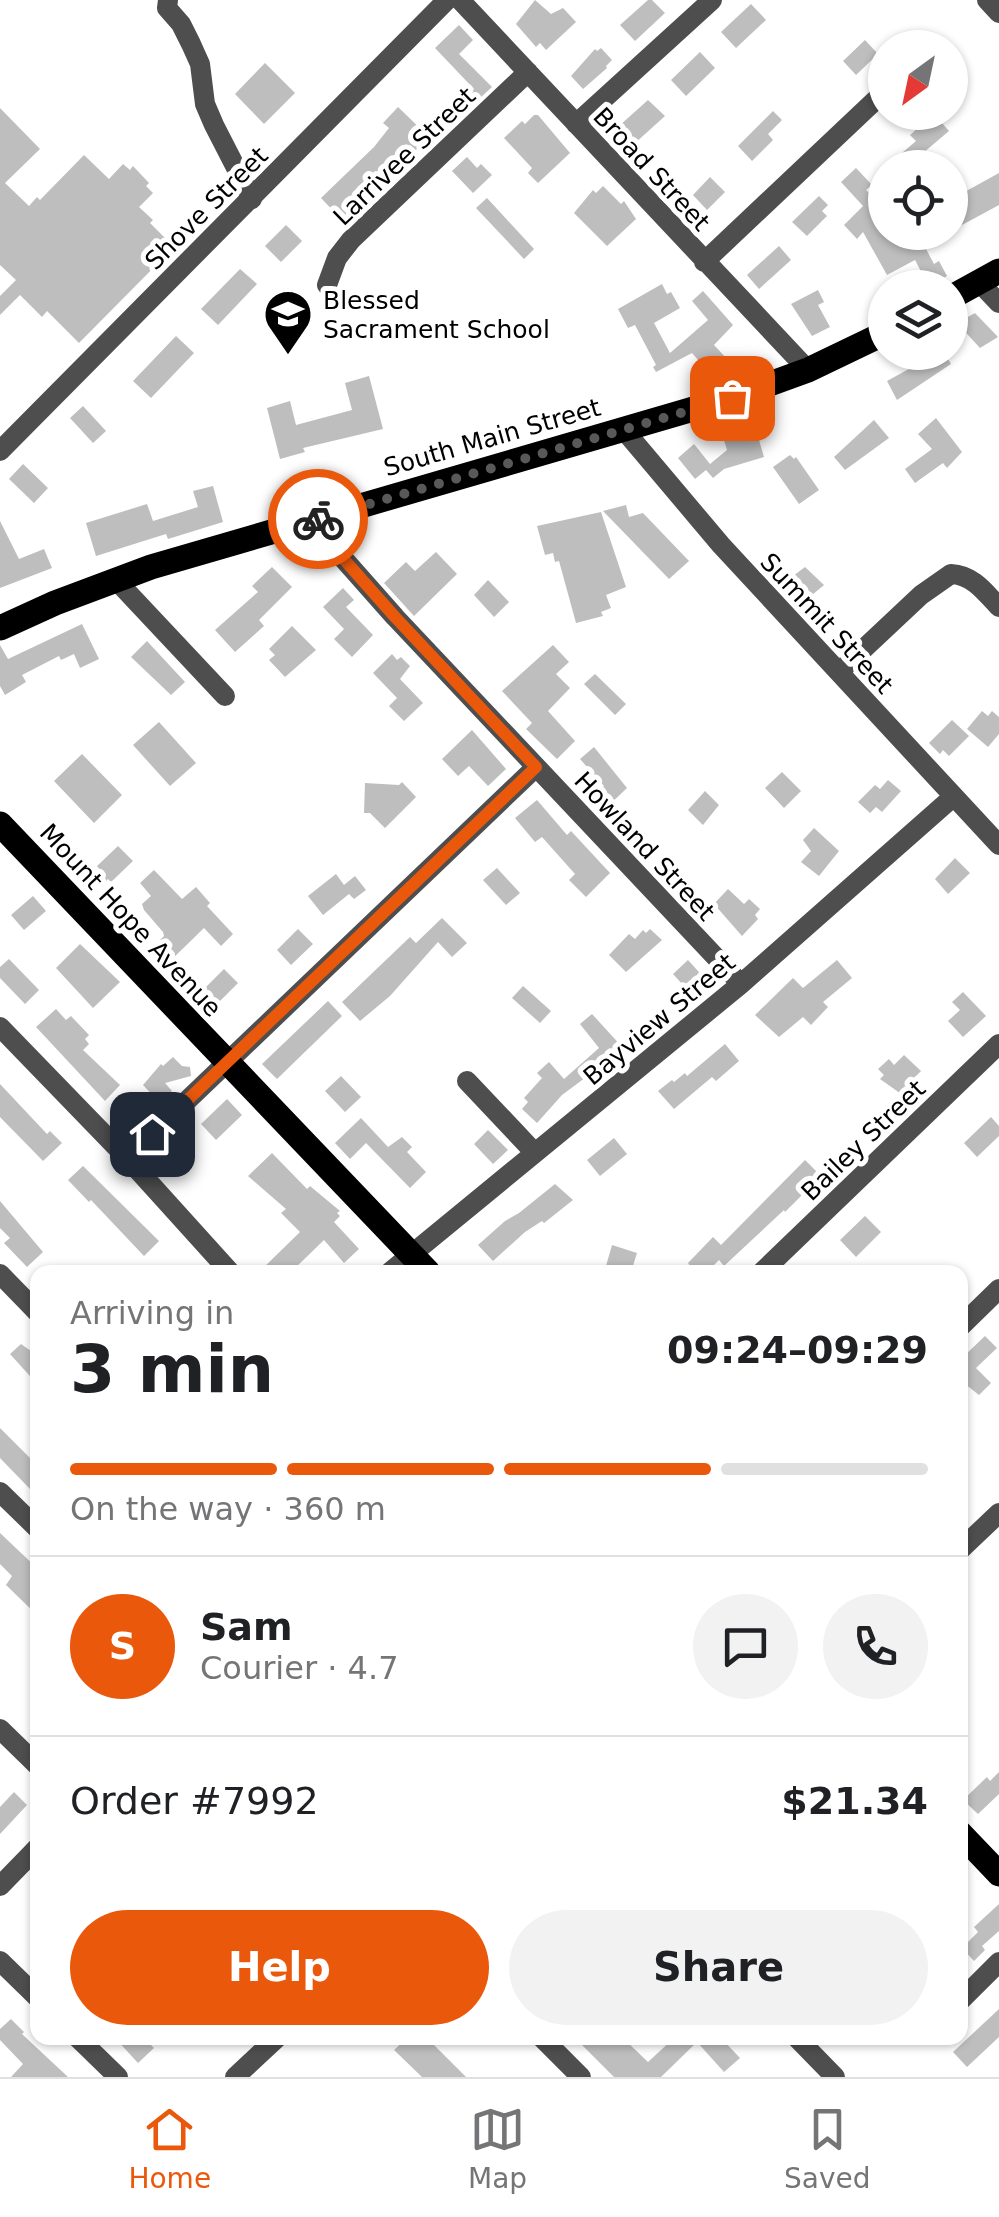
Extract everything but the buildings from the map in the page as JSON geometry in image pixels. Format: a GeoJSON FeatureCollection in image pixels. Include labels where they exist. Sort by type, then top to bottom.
{"type":"FeatureCollection","features":[{"type":"Feature","properties":{"kind":"main road","name":"South Main Street"},"geometry":{"type":"LineString","coordinates":[[0,628],[116,580],[732,398],[808,370],[868,342]]}},
{"type":"Feature","properties":{"kind":"main road","name":"Mount Hope Avenue"},"geometry":{"type":"LineString","coordinates":[[0,824],[419,1264]]}},
{"type":"Feature","properties":{"kind":"main road"},"geometry":{"type":"LineString","coordinates":[[968,1841],[999,1874]]}},
{"type":"Feature","properties":{"kind":"street"},"geometry":{"type":"LineString","coordinates":[[168,0],[167,8],[181,24],[200,64],[205,104],[238,177],[252,198]]}},
{"type":"Feature","properties":{"kind":"street","name":"Shove Street"},"geometry":{"type":"LineString","coordinates":[[0,451],[447,0]]}},
{"type":"Feature","properties":{"kind":"street","name":"Broad Street"},"geometry":{"type":"LineString","coordinates":[[460,0],[808,370]]}},
{"type":"Feature","properties":{"kind":"street"},"geometry":{"type":"LineString","coordinates":[[576,124],[712,0]]}},
{"type":"Feature","properties":{"kind":"street"},"geometry":{"type":"LineString","coordinates":[[986,0],[999,13]]}},
{"type":"Feature","properties":{"kind":"street","name":"Larrivee Street"},"geometry":{"type":"LineString","coordinates":[[327,285],[337,258],[351,240],[528,72]]}},
{"type":"Feature","properties":{"kind":"street"},"geometry":{"type":"LineString","coordinates":[[704,262],[868,107]]}},
{"type":"Feature","properties":{"kind":"street"},"geometry":{"type":"LineString","coordinates":[[989,276],[999,302]]}},
{"type":"Feature","properties":{"kind":"street","name":"Summit Street"},"geometry":{"type":"LineString","coordinates":[[624,430],[721,544],[999,845]]}},
{"type":"Feature","properties":{"kind":"street","name":"Howland Street"},"geometry":{"type":"LineString","coordinates":[[310,521],[395,617],[741,984]]}},
{"type":"Feature","properties":{"kind":"street"},"geometry":{"type":"LineString","coordinates":[[839,672],[921,595],[951,574],[975,582],[999,607]]}},
{"type":"Feature","properties":{"kind":"street"},"geometry":{"type":"LineString","coordinates":[[116,580],[225,696]]}},
{"type":"Feature","properties":{"kind":"street"},"geometry":{"type":"LineString","coordinates":[[127,1158],[536,767]]}},
{"type":"Feature","properties":{"kind":"street","name":"Bayview Street"},"geometry":{"type":"LineString","coordinates":[[419,1264],[536,1153],[741,984],[954,796]]}},
{"type":"Feature","properties":{"kind":"street"},"geometry":{"type":"LineString","coordinates":[[0,1027],[224,1265]]}},
{"type":"Feature","properties":{"kind":"street","name":"Bailey Street"},"geometry":{"type":"LineString","coordinates":[[769,1265],[999,1044]]}},
{"type":"Feature","properties":{"kind":"street"},"geometry":{"type":"LineString","coordinates":[[467,1081],[536,1153]]}},
{"type":"Feature","properties":{"kind":"street"},"geometry":{"type":"LineString","coordinates":[[0,1274],[30,1305]]}},
{"type":"Feature","properties":{"kind":"street"},"geometry":{"type":"LineString","coordinates":[[968,1318],[999,1289]]}},
{"type":"Feature","properties":{"kind":"street"},"geometry":{"type":"LineString","coordinates":[[0,1492],[30,1521]]}},
{"type":"Feature","properties":{"kind":"street"},"geometry":{"type":"LineString","coordinates":[[968,1542],[999,1513]]}},
{"type":"Feature","properties":{"kind":"street"},"geometry":{"type":"LineString","coordinates":[[0,1729],[30,1758]]}},
{"type":"Feature","properties":{"kind":"street"},"geometry":{"type":"LineString","coordinates":[[0,1886],[30,1855]]}},
{"type":"Feature","properties":{"kind":"street"},"geometry":{"type":"LineString","coordinates":[[0,1961],[30,1990]]}},
{"type":"Feature","properties":{"kind":"street"},"geometry":{"type":"LineString","coordinates":[[968,1992],[999,1962]]}},
{"type":"Feature","properties":{"kind":"street"},"geometry":{"type":"LineString","coordinates":[[85,2045],[118,2077]]}},
{"type":"Feature","properties":{"kind":"street"},"geometry":{"type":"LineString","coordinates":[[236,2077],[270,2045]]}},
{"type":"Feature","properties":{"kind":"street"},"geometry":{"type":"LineString","coordinates":[[549,2045],[581,2077]]}},
{"type":"Feature","properties":{"kind":"street"},"geometry":{"type":"LineString","coordinates":[[804,2045],[835,2077]]}},
{"type":"Feature","properties":{"kind":"way so far"},"geometry":{"type":"LineString","coordinates":[[318,519],[732,398]]}},
{"type":"Feature","properties":{"kind":"place","name":"Blessed Sacrament School"},"geometry":{"type":"Point","coordinates":[288,356]}},
{"type":"Feature","properties":{"kind":"route"},"geometry":{"type":"LineString","coordinates":[[152,1134],[536,767],[310,521],[318,519]]}}]}
